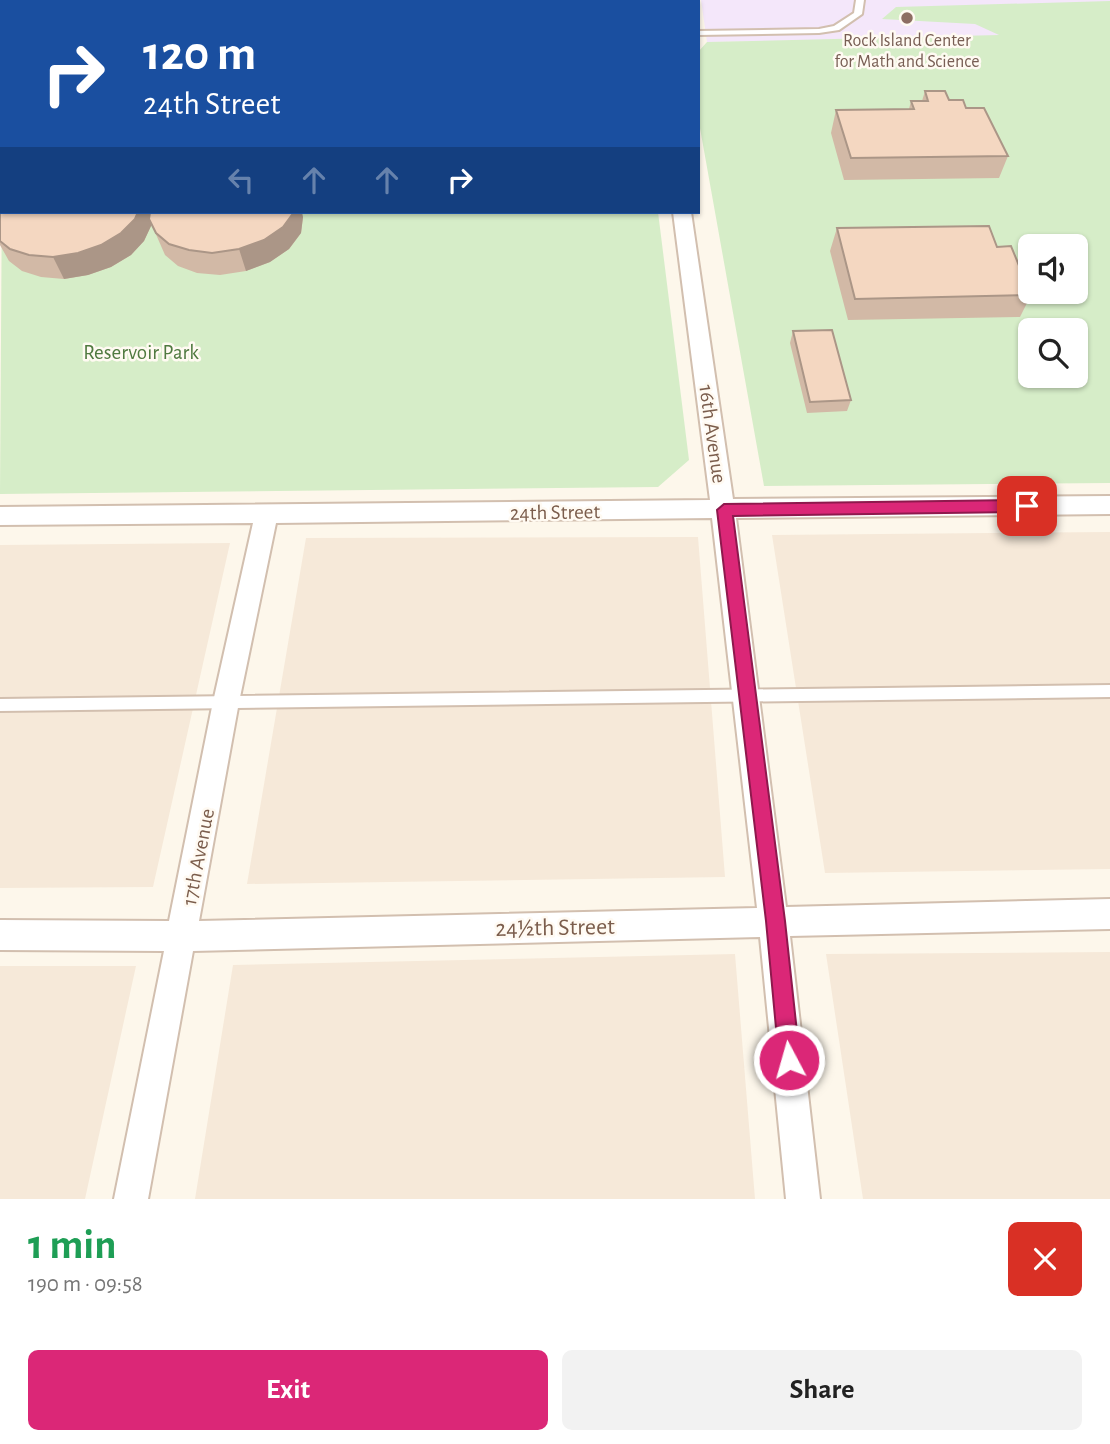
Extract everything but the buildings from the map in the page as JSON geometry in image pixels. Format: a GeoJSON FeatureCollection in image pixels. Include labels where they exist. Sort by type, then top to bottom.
{"type":"FeatureCollection","features":[{"type":"Feature","properties":{"kind":"street","name":"16th Avenue"},"geometry":{"type":"LineString","coordinates":[[682,214],[748,697],[775,921],[803,1199]]}},
{"type":"Feature","properties":{"kind":"street","name":"24th Street"},"geometry":{"type":"LineString","coordinates":[[0,516],[1110,505]]}},
{"type":"Feature","properties":{"kind":"street","name":"17th Avenue"},"geometry":{"type":"LineString","coordinates":[[131,1199],[226,702],[266,515]]}},
{"type":"Feature","properties":{"kind":"street","name":"24½th Street"},"geometry":{"type":"LineString","coordinates":[[0,935],[183,936],[1110,914]]}},
{"type":"Feature","properties":{"kind":"lane"},"geometry":{"type":"LineString","coordinates":[[700,33],[836,28],[858,14],[860,0]]}},
{"type":"Feature","properties":{"kind":"lane"},"geometry":{"type":"LineString","coordinates":[[0,705],[1110,691]]}},
{"type":"Feature","properties":{"kind":"shaded area","name":"Rock Island Center for Math and Science"},"geometry":{"type":"Polygon","coordinates":[[[701,0],[1110,0],[1110,36],[707,42],[701,0]]]}},
{"type":"Feature","properties":{"kind":"shaded area"},"geometry":{"type":"Polygon","coordinates":[[[1110,532],[1110,869],[825,873],[772,535],[1110,532]]]}},
{"type":"Feature","properties":{"kind":"shaded area"},"geometry":{"type":"Polygon","coordinates":[[[698,537],[725,877],[247,884],[306,538],[698,537]]]}},
{"type":"Feature","properties":{"kind":"shaded area"},"geometry":{"type":"Polygon","coordinates":[[[230,543],[153,887],[0,888],[0,545],[230,543]]]}},
{"type":"Feature","properties":{"kind":"shaded area"},"geometry":{"type":"Polygon","coordinates":[[[1110,952],[1110,1199],[863,1199],[826,954],[1110,952]]]}},
{"type":"Feature","properties":{"kind":"shaded area"},"geometry":{"type":"Polygon","coordinates":[[[735,954],[755,1199],[195,1199],[233,965],[735,954]]]}},
{"type":"Feature","properties":{"kind":"shaded area"},"geometry":{"type":"Polygon","coordinates":[[[0,966],[136,966],[85,1199],[0,1199],[0,966]]]}},
{"type":"Feature","properties":{"kind":"green space"},"geometry":{"type":"Polygon","coordinates":[[[1110,1],[1110,483],[764,486],[700,128],[700,50],[707,42],[999,35],[975,24],[882,19],[896,7],[1110,1]]]}},
{"type":"Feature","properties":{"kind":"green space","name":"Reservoir Park"},"geometry":{"type":"Polygon","coordinates":[[[2,214],[658,214],[689,460],[658,487],[0,494],[2,214]]]}},
{"type":"Feature","properties":{"kind":"place","name":"Rock Island Center for Math and Science"},"geometry":{"type":"Point","coordinates":[907,18]}},
{"type":"Feature","properties":{"kind":"route"},"geometry":{"type":"LineString","coordinates":[[789,1060],[775,921],[724,510],[1027,506]]}}]}
